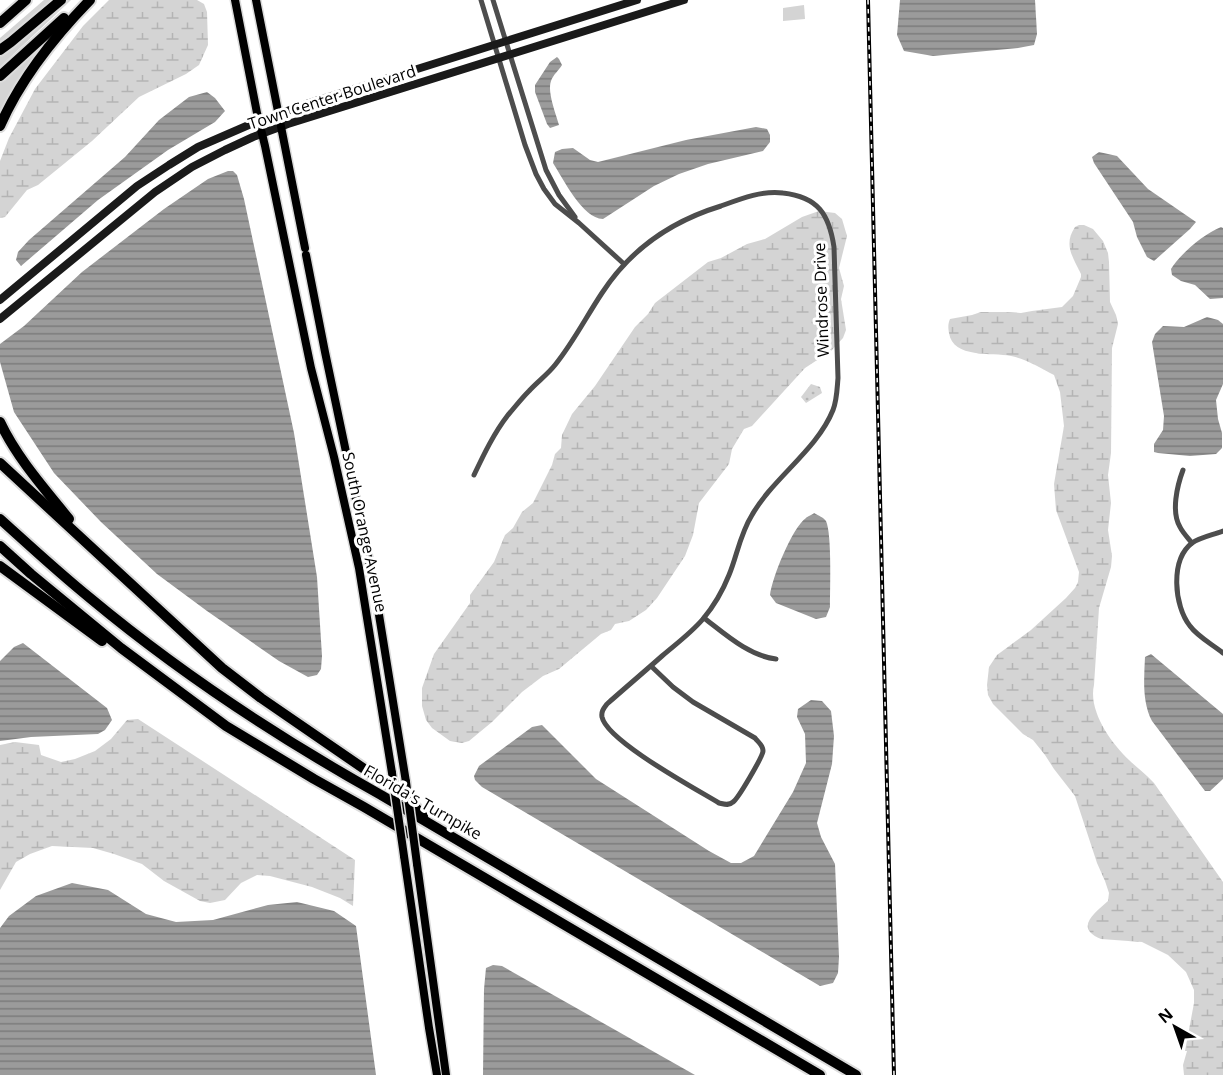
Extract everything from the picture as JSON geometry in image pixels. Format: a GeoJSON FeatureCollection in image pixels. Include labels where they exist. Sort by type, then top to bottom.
{"type":"FeatureCollection","features":[{"type":"Feature","properties":{"kind":"highway"},"geometry":{"type":"LineString","coordinates":[[0,22],[26,0]]}},
{"type":"Feature","properties":{"kind":"highway"},"geometry":{"type":"LineString","coordinates":[[0,50],[61,0]]}},
{"type":"Feature","properties":{"kind":"highway"},"geometry":{"type":"LineString","coordinates":[[0,76],[84,0]]}},
{"type":"Feature","properties":{"kind":"highway"},"geometry":{"type":"LineString","coordinates":[[0,126],[6,111],[27,76],[60,32],[90,0]]}},
{"type":"Feature","properties":{"kind":"highway"},"geometry":{"type":"LineString","coordinates":[[0,422],[26,466],[84,537],[114,568]]}},
{"type":"Feature","properties":{"kind":"highway"},"geometry":{"type":"LineString","coordinates":[[0,463],[222,668],[261,698],[408,799],[429,823]]}},
{"type":"Feature","properties":{"kind":"highway","name":"Florida's Turnpike"},"geometry":{"type":"LineString","coordinates":[[0,519],[90,598],[223,698],[324,763],[856,1075]]}},
{"type":"Feature","properties":{"kind":"highway","name":"Florida's Turnpike"},"geometry":{"type":"LineString","coordinates":[[0,546],[121,648],[226,726],[820,1075]]}},
{"type":"Feature","properties":{"kind":"highway"},"geometry":{"type":"LineString","coordinates":[[0,566],[113,649],[226,726]]}},
{"type":"Feature","properties":{"kind":"main road","name":"South Orange Avenue"},"geometry":{"type":"LineString","coordinates":[[235,0],[311,368],[360,568],[437,1075]]}},
{"type":"Feature","properties":{"kind":"main road","name":"South Orange Avenue"},"geometry":{"type":"LineString","coordinates":[[256,0],[325,352],[375,590],[406,782],[446,1075]]}},
{"type":"Feature","properties":{"kind":"main road","name":"Town Center Boulevard"},"geometry":{"type":"LineString","coordinates":[[0,300],[110,208],[153,175],[198,147],[278,114],[638,0]]}},
{"type":"Feature","properties":{"kind":"main road","name":"Town Center Boulevard"},"geometry":{"type":"LineString","coordinates":[[0,319],[154,192],[192,167],[225,150],[280,127],[684,0]]}},
{"type":"Feature","properties":{"kind":"street"},"geometry":{"type":"LineString","coordinates":[[481,0],[525,145],[544,189],[555,204],[624,264]]}},
{"type":"Feature","properties":{"kind":"street"},"geometry":{"type":"LineString","coordinates":[[492,0],[546,170],[559,195],[579,223]]}},
{"type":"Feature","properties":{"kind":"street"},"geometry":{"type":"LineString","coordinates":[[525,145],[537,142]]}},
{"type":"Feature","properties":{"kind":"street","name":"Windrose Drive"},"geometry":{"type":"LineString","coordinates":[[474,475],[489,443],[506,417],[553,367],[624,264],[651,240],[675,225],[707,210],[776,192],[794,194],[809,200],[818,207],[831,229],[834,247],[838,378],[833,409],[824,427],[752,515],[741,537],[730,574],[704,618],[607,704],[602,711],[602,718],[606,725],[631,748],[654,764],[719,803],[727,805],[733,802],[761,758],[763,750],[761,744],[755,738],[693,702],[672,687],[651,666]]}},
{"type":"Feature","properties":{"kind":"street"},"geometry":{"type":"LineString","coordinates":[[1183,470],[1178,482],[1176,509],[1179,525],[1192,543]]}},
{"type":"Feature","properties":{"kind":"street"},"geometry":{"type":"LineString","coordinates":[[1222,533],[1192,543],[1182,555],[1177,572],[1182,614],[1198,635],[1223,653]]}},
{"type":"Feature","properties":{"kind":"street"},"geometry":{"type":"LineString","coordinates":[[704,618],[740,645],[757,654],[776,659]]}},
{"type":"Feature","properties":{"kind":"green space"},"geometry":{"type":"Polygon","coordinates":[[[44,0],[71,0],[0,67],[0,38],[44,0]]]}},
{"type":"Feature","properties":{"kind":"green space"},"geometry":{"type":"Polygon","coordinates":[[[109,0],[197,0],[204,4],[207,12],[208,45],[199,65],[186,74],[139,97],[92,141],[38,185],[27,190],[5,217],[0,218],[0,161],[9,138],[35,89],[83,26],[109,0]]]}},
{"type":"Feature","properties":{"kind":"green space"},"geometry":{"type":"Polygon","coordinates":[[[804,5],[805,19],[783,21],[783,8],[804,5]]]}},
{"type":"Feature","properties":{"kind":"green space"},"geometry":{"type":"Polygon","coordinates":[[[35,52],[36,54],[0,113],[0,82],[35,52]]]}},
{"type":"Feature","properties":{"kind":"green space"},"geometry":{"type":"Polygon","coordinates":[[[819,211],[835,213],[842,219],[847,236],[839,268],[844,286],[841,299],[846,330],[843,338],[831,351],[805,368],[752,426],[744,429],[732,449],[729,464],[699,503],[693,535],[685,556],[657,598],[646,610],[629,621],[615,624],[611,630],[601,634],[559,669],[543,676],[522,692],[469,741],[462,743],[450,741],[432,728],[426,720],[422,706],[422,688],[434,654],[470,603],[470,595],[494,562],[505,535],[513,528],[522,512],[533,503],[555,454],[561,448],[562,435],[572,414],[655,303],[708,262],[721,258],[747,244],[765,239],[802,217],[819,211]]]}},
{"type":"Feature","properties":{"kind":"green space"},"geometry":{"type":"Polygon","coordinates":[[[1079,225],[1093,229],[1103,241],[1108,253],[1110,302],[1118,324],[1112,348],[1111,453],[1108,475],[1111,503],[1108,530],[1112,556],[1099,608],[1094,705],[1108,736],[1122,753],[1154,783],[1223,882],[1223,1075],[1184,1075],[1183,1065],[1194,1003],[1194,990],[1186,972],[1168,955],[1142,942],[1101,939],[1089,930],[1090,920],[1108,901],[1109,893],[1075,796],[1033,740],[1023,734],[993,704],[988,695],[989,667],[997,655],[1031,630],[1066,598],[1078,582],[1079,572],[1056,510],[1054,484],[1064,426],[1060,392],[1054,375],[1017,357],[965,351],[952,341],[949,324],[950,319],[981,312],[1021,313],[1062,307],[1073,296],[1081,277],[1070,251],[1071,233],[1079,225]]]}},
{"type":"Feature","properties":{"kind":"green space"},"geometry":{"type":"Polygon","coordinates":[[[811,384],[820,387],[822,393],[806,403],[801,397],[811,384]]]}},
{"type":"Feature","properties":{"kind":"green space"},"geometry":{"type":"Polygon","coordinates":[[[138,719],[355,860],[353,906],[312,887],[257,875],[241,883],[225,900],[210,903],[200,901],[164,881],[142,864],[93,848],[52,846],[16,862],[0,890],[0,745],[15,742],[39,745],[41,755],[61,762],[95,751],[111,739],[127,720],[138,719]]]}},
{"type":"Feature","properties":{"kind":"shaded area"},"geometry":{"type":"Polygon","coordinates":[[[900,0],[1035,0],[1037,34],[1034,45],[933,56],[904,51],[897,35],[900,0]]]}},
{"type":"Feature","properties":{"kind":"shaded area"},"geometry":{"type":"Polygon","coordinates":[[[557,57],[562,65],[552,79],[550,91],[559,125],[550,128],[535,92],[535,85],[550,62],[557,57]]]}},
{"type":"Feature","properties":{"kind":"shaded area"},"geometry":{"type":"Polygon","coordinates":[[[207,92],[225,111],[215,122],[168,150],[98,200],[21,266],[16,260],[18,252],[29,240],[125,157],[159,120],[189,97],[207,92]]]}},
{"type":"Feature","properties":{"kind":"shaded area"},"geometry":{"type":"Polygon","coordinates":[[[756,127],[767,129],[770,135],[770,142],[763,151],[708,164],[679,174],[654,186],[603,219],[595,217],[581,205],[553,163],[555,152],[562,149],[573,148],[590,160],[598,162],[686,140],[756,127]]]}},
{"type":"Feature","properties":{"kind":"shaded area"},"geometry":{"type":"Polygon","coordinates":[[[1099,152],[1117,156],[1148,189],[1196,222],[1154,261],[1147,257],[1137,237],[1133,222],[1094,163],[1092,157],[1099,152]]]}},
{"type":"Feature","properties":{"kind":"shaded area"},"geometry":{"type":"Polygon","coordinates":[[[233,171],[237,175],[244,199],[294,433],[317,577],[321,669],[317,675],[308,677],[279,661],[157,574],[101,522],[54,473],[14,412],[0,362],[0,344],[24,326],[82,272],[164,209],[208,179],[233,171]]]}},
{"type":"Feature","properties":{"kind":"shaded area"},"geometry":{"type":"Polygon","coordinates":[[[1221,227],[1223,228],[1223,298],[1210,299],[1195,285],[1181,281],[1172,275],[1171,269],[1193,245],[1221,227]]]}},
{"type":"Feature","properties":{"kind":"shaded area"},"geometry":{"type":"Polygon","coordinates":[[[1207,317],[1223,324],[1223,384],[1216,400],[1222,433],[1222,448],[1216,454],[1190,456],[1154,452],[1154,444],[1163,430],[1164,416],[1152,342],[1155,334],[1163,326],[1184,327],[1207,317]]]}},
{"type":"Feature","properties":{"kind":"shaded area"},"geometry":{"type":"Polygon","coordinates":[[[814,513],[826,521],[830,562],[830,607],[826,617],[816,619],[776,603],[770,595],[789,542],[801,523],[814,513]]]}},
{"type":"Feature","properties":{"kind":"shaded area"},"geometry":{"type":"Polygon","coordinates":[[[23,643],[107,708],[112,720],[105,730],[98,734],[0,741],[0,661],[14,647],[23,643]]]}},
{"type":"Feature","properties":{"kind":"shaded area"},"geometry":{"type":"Polygon","coordinates":[[[1151,654],[1223,714],[1223,779],[1210,791],[1205,791],[1152,721],[1144,690],[1145,657],[1151,654]]]}},
{"type":"Feature","properties":{"kind":"shaded area"},"geometry":{"type":"Polygon","coordinates":[[[811,700],[822,701],[831,711],[834,736],[832,764],[817,823],[821,837],[835,864],[839,957],[838,973],[833,983],[820,986],[482,787],[474,776],[479,766],[532,727],[542,725],[596,779],[709,851],[731,863],[741,863],[754,856],[793,792],[806,763],[805,734],[797,717],[798,709],[811,700]]]}},
{"type":"Feature","properties":{"kind":"shaded area"},"geometry":{"type":"Polygon","coordinates":[[[72,883],[108,890],[146,914],[176,922],[213,920],[268,905],[297,902],[334,911],[356,926],[376,1075],[0,1075],[0,928],[9,916],[36,896],[72,883]]]}},
{"type":"Feature","properties":{"kind":"shaded area"},"geometry":{"type":"Polygon","coordinates":[[[493,965],[502,966],[695,1075],[483,1075],[484,989],[486,968],[493,965]]]}},
{"type":"Feature","properties":{"kind":"railway"},"geometry":{"type":"LineString","coordinates":[[868,0],[894,1075]]}}]}
